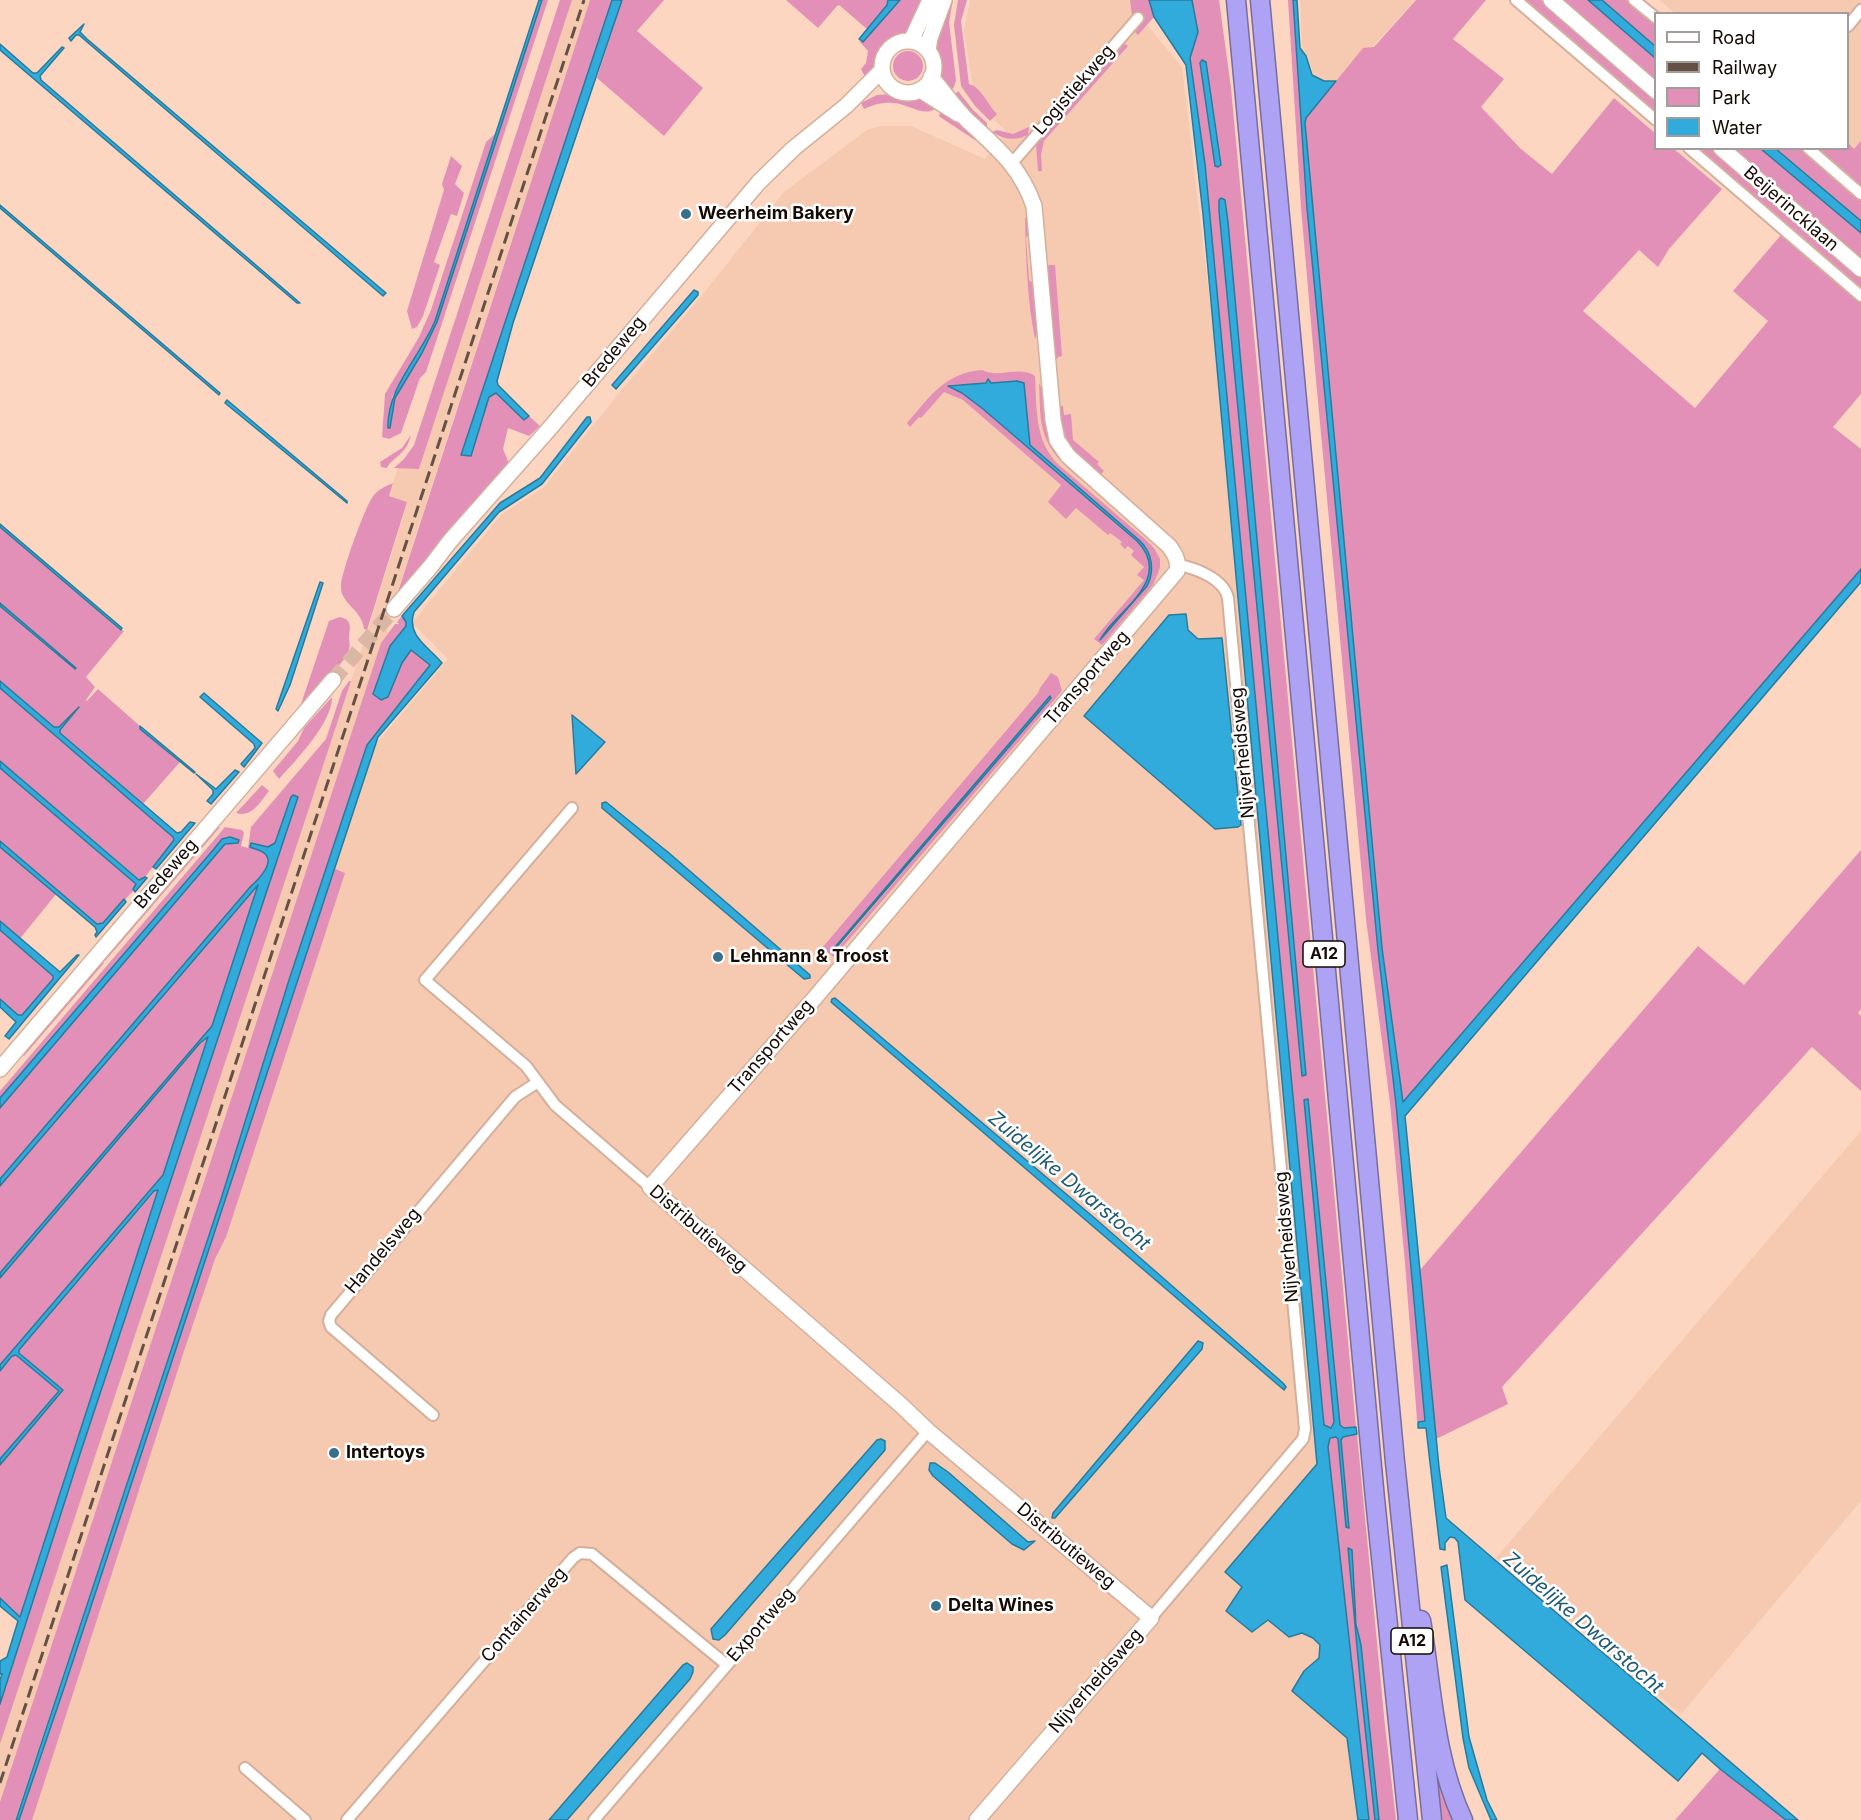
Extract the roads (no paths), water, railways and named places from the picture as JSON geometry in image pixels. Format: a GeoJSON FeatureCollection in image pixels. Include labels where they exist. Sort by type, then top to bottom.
{"type":"FeatureCollection","features":[{"type":"Feature","properties":{"kind":"highway","name":"A12"},"geometry":{"type":"LineString","coordinates":[[1236,0],[1376,1511],[1408,1820]]}},
{"type":"Feature","properties":{"kind":"highway","name":"A12"},"geometry":{"type":"LineString","coordinates":[[1260,0],[1395,1462],[1432,1820]]}},
{"type":"Feature","properties":{"kind":"highway","name":"A12"},"geometry":{"type":"LineString","coordinates":[[1395,1462],[1427,1654],[1440,1749],[1450,1787],[1463,1820]]}},
{"type":"Feature","properties":{"kind":"street"},"geometry":{"type":"LineString","coordinates":[[911,41],[930,0]]}},
{"type":"Feature","properties":{"kind":"street"},"geometry":{"type":"LineString","coordinates":[[920,90],[931,77],[933,63],[928,50],[930,38],[944,0]]}},
{"type":"Feature","properties":{"kind":"street"},"geometry":{"type":"LineString","coordinates":[[1516,0],[1654,118]]}},
{"type":"Feature","properties":{"kind":"street"},"geometry":{"type":"LineString","coordinates":[[1551,0],[1654,89]]}},
{"type":"Feature","properties":{"kind":"street"},"geometry":{"type":"LineString","coordinates":[[1634,0],[1654,16]]}},
{"type":"Feature","properties":{"kind":"street"},"geometry":{"type":"LineString","coordinates":[[1849,25],[1861,10]]}},
{"type":"Feature","properties":{"kind":"street","name":"Logistiekweg"},"geometry":{"type":"LineString","coordinates":[[1012,163],[1138,18]]}},
{"type":"Feature","properties":{"kind":"street"},"geometry":{"type":"LineString","coordinates":[[928,50],[911,41],[899,42],[889,48],[883,58],[882,70],[889,85],[904,92],[920,90],[966,118]]}},
{"type":"Feature","properties":{"kind":"street","name":"Bredeweg"},"geometry":{"type":"LineString","coordinates":[[394,609],[759,182],[794,147],[846,106],[882,70]]}},
{"type":"Feature","properties":{"kind":"street"},"geometry":{"type":"LineString","coordinates":[[931,77],[966,118],[1012,163],[1025,184],[1034,206],[1053,420],[1057,440],[1068,456],[1169,546],[1175,554],[1178,565]]}},
{"type":"Feature","properties":{"kind":"street","name":"Bredeweg"},"geometry":{"type":"LineString","coordinates":[[846,106],[889,85]]}},
{"type":"Feature","properties":{"kind":"street"},"geometry":{"type":"LineString","coordinates":[[1691,150],[1861,296]]}},
{"type":"Feature","properties":{"kind":"street","name":"Beijerincklaan"},"geometry":{"type":"LineString","coordinates":[[1723,150],[1861,269]]}},
{"type":"Feature","properties":{"kind":"street"},"geometry":{"type":"LineString","coordinates":[[1810,150],[1861,194]]}},
{"type":"Feature","properties":{"kind":"street","name":"Transportweg"},"geometry":{"type":"LineString","coordinates":[[650,1187],[1173,579],[1178,571],[1178,565]]}},
{"type":"Feature","properties":{"kind":"street","name":"Nijverheidsweg"},"geometry":{"type":"LineString","coordinates":[[977,1820],[1303,1439],[1305,1429],[1228,598],[1220,585],[1204,573],[1196,568],[1178,565]]}},
{"type":"Feature","properties":{"kind":"street","name":"Bredeweg"},"geometry":{"type":"LineString","coordinates":[[0,1069],[333,680]]}},
{"type":"Feature","properties":{"kind":"street","name":"Distributieweg"},"geometry":{"type":"LineString","coordinates":[[572,808],[425,981],[526,1066],[555,1105],[928,1431],[1151,1618]]}},
{"type":"Feature","properties":{"kind":"street","name":"Handelsweg"},"geometry":{"type":"LineString","coordinates":[[434,1415],[331,1327],[329,1321],[331,1315],[514,1097],[538,1082]]}},
{"type":"Feature","properties":{"kind":"street","name":"Exportweg"},"geometry":{"type":"LineString","coordinates":[[594,1820],[928,1431]]}},
{"type":"Feature","properties":{"kind":"street","name":"Containerweg"},"geometry":{"type":"LineString","coordinates":[[347,1820],[573,1558],[580,1553],[592,1554],[727,1665]]}},
{"type":"Feature","properties":{"kind":"street"},"geometry":{"type":"LineString","coordinates":[[245,1768],[305,1820]]}},
{"type":"Feature","properties":{"kind":"water"},"geometry":{"type":"Polygon","coordinates":[[[539,0],[542,0],[437,322],[422,353],[395,398],[390,428],[388,428],[389,413],[398,386],[435,321],[539,0]]]}},
{"type":"Feature","properties":{"kind":"water"},"geometry":{"type":"Polygon","coordinates":[[[612,0],[622,0],[513,323],[497,381],[498,385],[529,416],[524,420],[496,393],[489,397],[471,456],[461,455],[612,0]]]}},
{"type":"Feature","properties":{"kind":"water"},"geometry":{"type":"Polygon","coordinates":[[[888,0],[900,0],[863,42],[859,39],[887,5],[888,0]]]}},
{"type":"Feature","properties":{"kind":"water"},"geometry":{"type":"Polygon","coordinates":[[[1149,0],[1192,0],[1198,32],[1190,58],[1205,164],[1324,1425],[1331,1428],[1334,1422],[1304,1100],[1308,1099],[1340,1425],[1344,1428],[1356,1427],[1357,1434],[1343,1437],[1341,1440],[1349,1528],[1346,1527],[1336,1437],[1330,1438],[1328,1447],[1369,1820],[1358,1820],[1347,1738],[1292,1691],[1304,1671],[1319,1658],[1320,1645],[1313,1638],[1302,1633],[1289,1637],[1268,1620],[1252,1632],[1226,1611],[1242,1587],[1225,1572],[1317,1464],[1203,214],[1186,65],[1154,17],[1149,0]]]}},
{"type":"Feature","properties":{"kind":"water"},"geometry":{"type":"Polygon","coordinates":[[[1293,0],[1297,0],[1300,48],[1306,56],[1312,75],[1324,81],[1336,81],[1306,118],[1305,123],[1382,948],[1403,1102],[1861,569],[1861,582],[1405,1116],[1446,1518],[1798,1820],[1786,1820],[1702,1753],[1678,1781],[1465,1600],[1458,1542],[1455,1538],[1450,1537],[1445,1543],[1445,1550],[1440,1549],[1426,1428],[1418,1428],[1418,1422],[1425,1421],[1396,1104],[1378,950],[1307,208],[1293,0]]]}},
{"type":"Feature","properties":{"kind":"water"},"geometry":{"type":"Polygon","coordinates":[[[1588,0],[1602,0],[1654,45],[1654,57],[1588,0]]]}},
{"type":"Feature","properties":{"kind":"water"},"geometry":{"type":"Polygon","coordinates":[[[84,24],[80,32],[87,39],[386,293],[383,296],[79,35],[71,41],[69,38],[84,24]]]}},
{"type":"Feature","properties":{"kind":"water"},"geometry":{"type":"Polygon","coordinates":[[[0,44],[33,73],[37,73],[62,47],[64,48],[40,76],[41,80],[300,303],[297,303],[0,50],[0,44]]]}},
{"type":"Feature","properties":{"kind":"water"},"geometry":{"type":"Polygon","coordinates":[[[1202,60],[1206,62],[1221,165],[1218,167],[1215,166],[1200,63],[1202,60]]]}},
{"type":"Feature","properties":{"kind":"water"},"geometry":{"type":"Polygon","coordinates":[[[1762,150],[1777,150],[1861,221],[1861,233],[1762,150]]]}},
{"type":"Feature","properties":{"kind":"water"},"geometry":{"type":"Polygon","coordinates":[[[1221,198],[1225,200],[1228,222],[1306,1075],[1302,1076],[1219,211],[1221,198]]]}},
{"type":"Feature","properties":{"kind":"water"},"geometry":{"type":"Polygon","coordinates":[[[0,205],[220,393],[219,395],[0,208],[0,205]]]}},
{"type":"Feature","properties":{"kind":"water"},"geometry":{"type":"Polygon","coordinates":[[[694,290],[698,292],[698,295],[616,389],[612,385],[694,290]]]}},
{"type":"Feature","properties":{"kind":"water"},"geometry":{"type":"Polygon","coordinates":[[[988,379],[991,383],[1017,381],[1024,383],[1030,445],[1140,541],[1150,556],[1151,574],[1147,586],[1100,640],[1144,586],[1149,565],[1146,553],[1137,541],[983,409],[962,393],[948,386],[986,383],[988,379]]]}},
{"type":"Feature","properties":{"kind":"water"},"geometry":{"type":"Polygon","coordinates":[[[227,400],[347,501],[347,503],[225,403],[227,400]]]}},
{"type":"Feature","properties":{"kind":"water"},"geometry":{"type":"Polygon","coordinates":[[[587,417],[590,417],[591,422],[542,484],[499,512],[414,612],[412,620],[416,634],[442,663],[378,737],[65,1685],[19,1820],[16,1820],[222,1196],[289,980],[367,745],[430,665],[411,650],[402,663],[388,697],[381,700],[373,694],[390,646],[406,626],[402,616],[500,503],[540,478],[587,417]]]}},
{"type":"Feature","properties":{"kind":"water"},"geometry":{"type":"Polygon","coordinates":[[[0,524],[122,628],[121,630],[0,527],[0,524]]]}},
{"type":"Feature","properties":{"kind":"water"},"geometry":{"type":"Polygon","coordinates":[[[320,582],[323,583],[290,685],[278,711],[276,709],[320,582]]]}},
{"type":"Feature","properties":{"kind":"water"},"geometry":{"type":"Polygon","coordinates":[[[0,603],[76,668],[0,606],[0,603]]]}},
{"type":"Feature","properties":{"kind":"water"},"geometry":{"type":"Polygon","coordinates":[[[1186,614],[1188,630],[1198,639],[1222,638],[1241,825],[1238,827],[1215,829],[1084,716],[1169,615],[1186,614]]]}},
{"type":"Feature","properties":{"kind":"water"},"geometry":{"type":"Polygon","coordinates":[[[0,681],[54,727],[59,727],[79,707],[60,733],[177,833],[181,832],[190,822],[195,823],[156,869],[153,867],[174,840],[173,837],[0,688],[0,681]]]}},
{"type":"Feature","properties":{"kind":"water"},"geometry":{"type":"Polygon","coordinates":[[[204,693],[262,743],[244,767],[241,764],[255,748],[254,744],[200,697],[204,693]]]}},
{"type":"Feature","properties":{"kind":"water"},"geometry":{"type":"Polygon","coordinates":[[[1050,696],[1051,698],[835,949],[835,947],[1050,696]]]}},
{"type":"Feature","properties":{"kind":"water"},"geometry":{"type":"Polygon","coordinates":[[[572,715],[605,742],[576,774],[572,715]]]}},
{"type":"Feature","properties":{"kind":"water"},"geometry":{"type":"Polygon","coordinates":[[[140,726],[195,772],[140,729],[140,726]]]}},
{"type":"Feature","properties":{"kind":"water"},"geometry":{"type":"Polygon","coordinates":[[[0,761],[139,880],[147,878],[135,892],[133,889],[136,884],[0,768],[0,761]]]}},
{"type":"Feature","properties":{"kind":"water"},"geometry":{"type":"Polygon","coordinates":[[[235,770],[239,772],[211,804],[207,801],[213,794],[213,790],[196,774],[216,789],[235,770]]]}},
{"type":"Feature","properties":{"kind":"water"},"geometry":{"type":"Polygon","coordinates":[[[293,795],[298,797],[80,1454],[0,1704],[2,1674],[0,1674],[0,1661],[7,1657],[18,1621],[0,1606],[0,1598],[20,1617],[158,1190],[154,1191],[19,1350],[19,1353],[63,1390],[0,1465],[0,1459],[59,1391],[16,1355],[12,1356],[0,1371],[0,1365],[163,1175],[208,1037],[200,1043],[0,1278],[0,1273],[212,1026],[258,885],[0,1186],[0,1179],[261,875],[267,866],[267,857],[263,852],[250,847],[251,843],[268,847],[275,843],[293,795]]]}},
{"type":"Feature","properties":{"kind":"water"},"geometry":{"type":"Polygon","coordinates":[[[606,802],[669,853],[810,975],[810,978],[804,979],[602,808],[602,803],[606,802]]]}},
{"type":"Feature","properties":{"kind":"water"},"geometry":{"type":"Polygon","coordinates":[[[230,837],[239,840],[238,843],[225,844],[0,1108],[0,1098],[222,839],[230,837]]]}},
{"type":"Feature","properties":{"kind":"water"},"geometry":{"type":"Polygon","coordinates":[[[0,841],[97,924],[103,923],[124,899],[126,902],[96,937],[95,927],[0,847],[0,841]]]}},
{"type":"Feature","properties":{"kind":"water"},"geometry":{"type":"Polygon","coordinates":[[[0,921],[60,972],[79,955],[9,1039],[5,1036],[16,1022],[0,1007],[0,999],[18,1015],[22,1015],[53,979],[53,976],[0,930],[0,921]]]}},
{"type":"Feature","properties":{"kind":"water"},"geometry":{"type":"Polygon","coordinates":[[[835,998],[1098,1221],[1283,1383],[1286,1387],[1284,1390],[831,1002],[835,998]]]}},
{"type":"Feature","properties":{"kind":"water"},"geometry":{"type":"Polygon","coordinates":[[[1198,1341],[1203,1343],[1202,1349],[1055,1518],[1052,1518],[1053,1513],[1198,1341]]]}},
{"type":"Feature","properties":{"kind":"water"},"geometry":{"type":"Polygon","coordinates":[[[877,1440],[885,1441],[885,1450],[725,1635],[719,1640],[713,1639],[711,1629],[877,1440]]]}},
{"type":"Feature","properties":{"kind":"water"},"geometry":{"type":"Polygon","coordinates":[[[930,1463],[935,1463],[948,1472],[1028,1542],[1035,1541],[1024,1550],[1012,1544],[933,1476],[929,1470],[930,1463]]]}},
{"type":"Feature","properties":{"kind":"water"},"geometry":{"type":"Polygon","coordinates":[[[1348,1548],[1352,1550],[1356,1624],[1361,1645],[1379,1820],[1375,1820],[1348,1548]]]}},
{"type":"Feature","properties":{"kind":"water"},"geometry":{"type":"Polygon","coordinates":[[[1447,1565],[1469,1737],[1487,1800],[1497,1820],[1491,1820],[1469,1768],[1463,1738],[1441,1567],[1447,1565]]]}},
{"type":"Feature","properties":{"kind":"water"},"geometry":{"type":"Polygon","coordinates":[[[687,1663],[693,1667],[690,1679],[567,1820],[549,1820],[683,1665],[687,1663]]]}},
{"type":"Feature","properties":{"kind":"tunnel"},"geometry":{"type":"LineString","coordinates":[[333,680],[394,609]]}},
{"type":"Feature","properties":{"kind":"railway"},"geometry":{"type":"LineString","coordinates":[[0,1783],[584,0]]}},
{"type":"Feature","properties":{"kind":"place","name":"Weerheim Bakery"},"geometry":{"type":"Point","coordinates":[686,214]}},
{"type":"Feature","properties":{"kind":"place","name":"Lehmann & Troost"},"geometry":{"type":"Point","coordinates":[718,957]}},
{"type":"Feature","properties":{"kind":"place","name":"Intertoys"},"geometry":{"type":"Point","coordinates":[334,1453]}},
{"type":"Feature","properties":{"kind":"place","name":"Delta Wines"},"geometry":{"type":"Point","coordinates":[936,1606]}},
{"type":"Feature","properties":{"kind":"water label","name":"Zuidelijke Dwarstocht"},"geometry":{"type":"Point","coordinates":[1069,1181]}},
{"type":"Feature","properties":{"kind":"water label","name":"Zuidelijke Dwarstocht"},"geometry":{"type":"Point","coordinates":[1583,1623]}}]}
